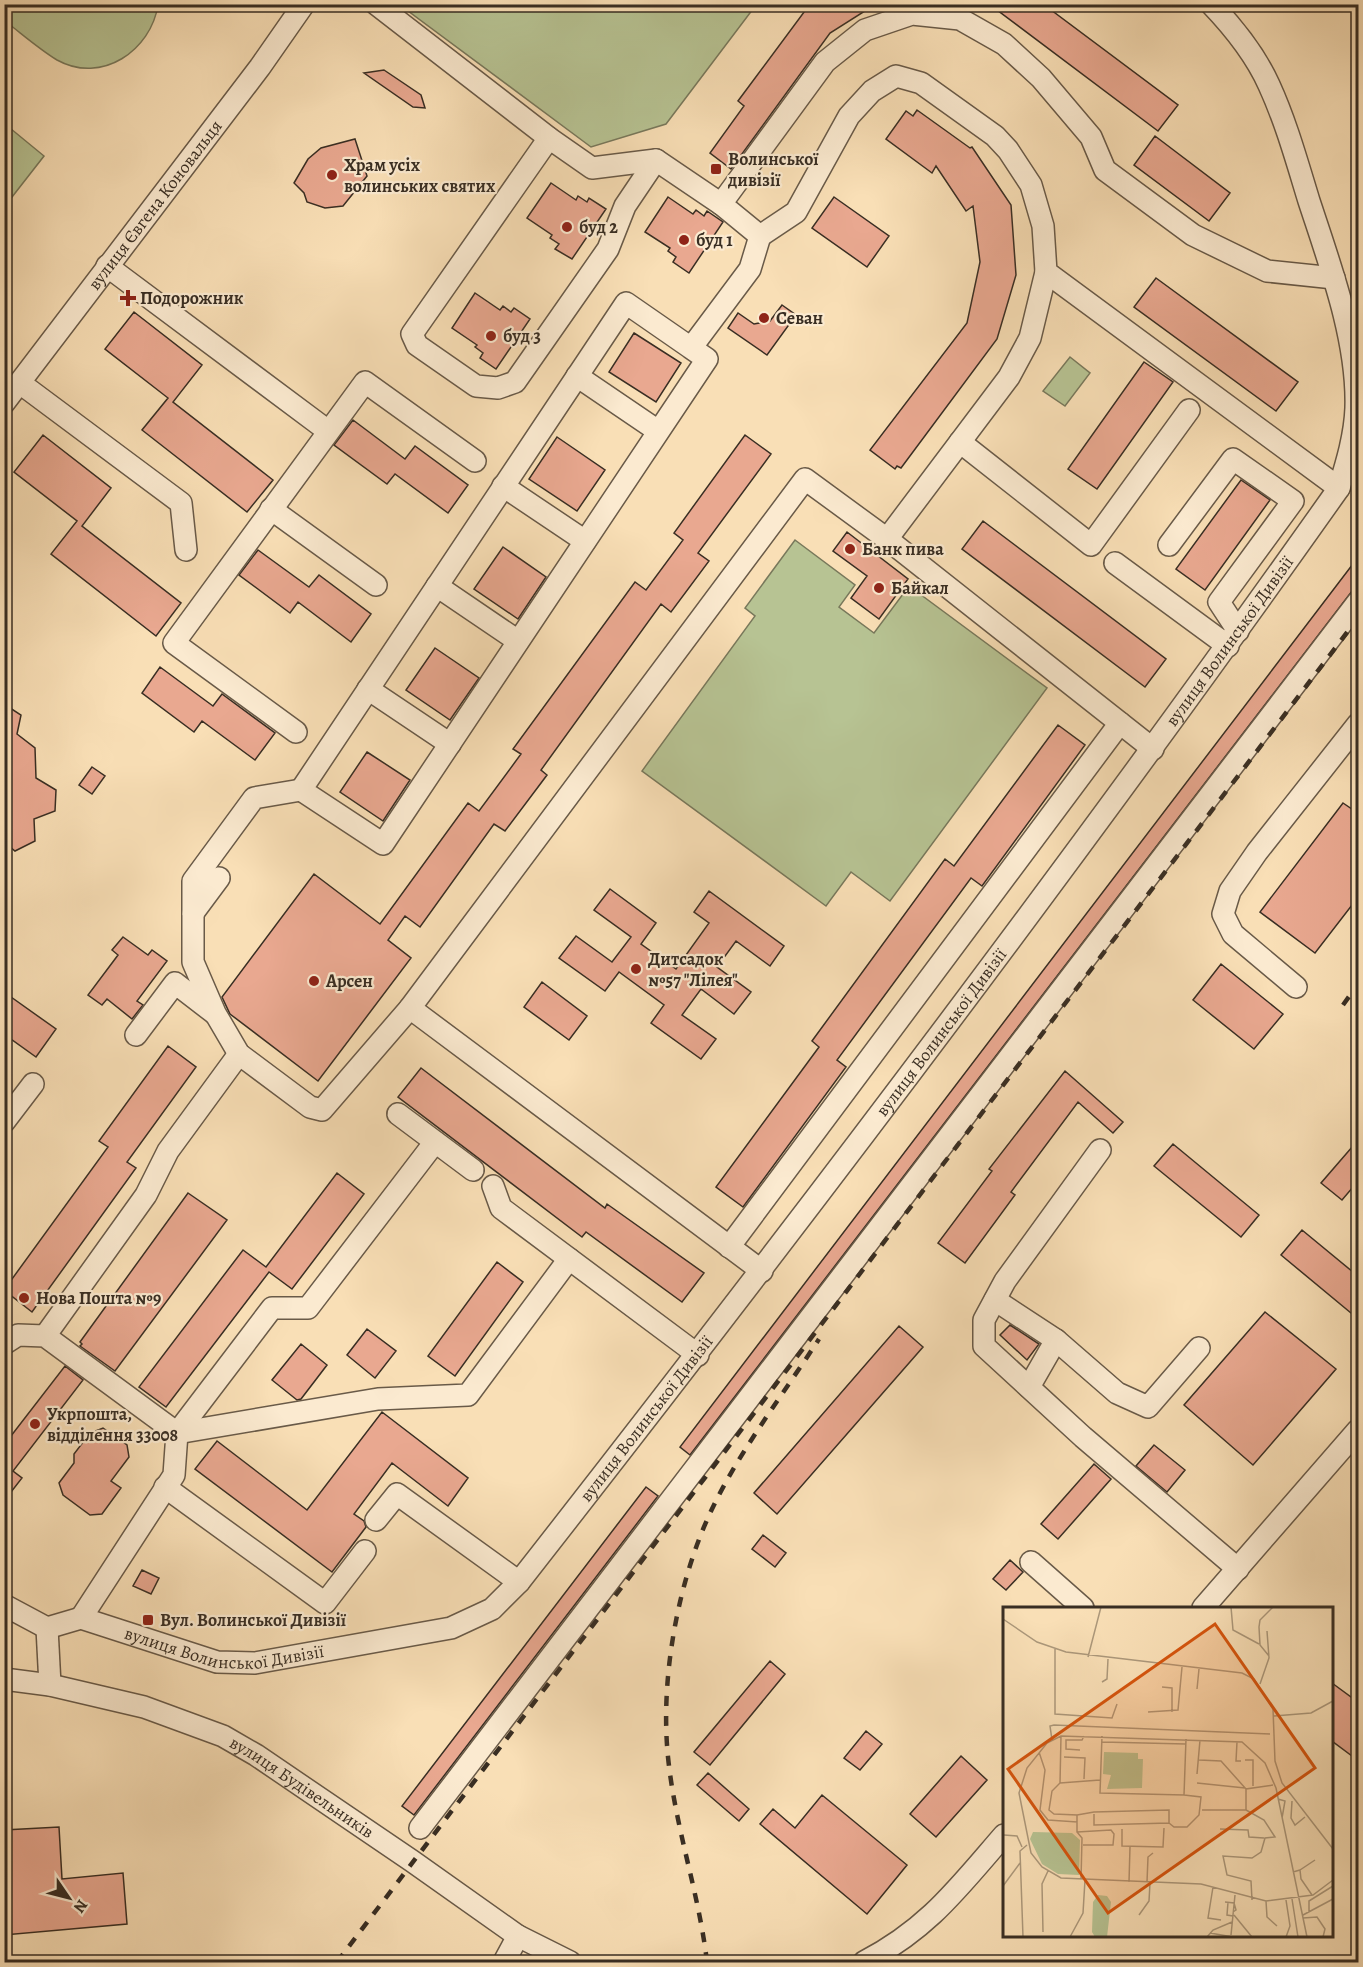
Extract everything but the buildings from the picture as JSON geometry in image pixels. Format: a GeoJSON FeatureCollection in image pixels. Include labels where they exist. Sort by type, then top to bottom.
{"type":"FeatureCollection","features":[{"type":"Feature","properties":{"kind":"street","name":"вулиця Євгена Коновальця"},"geometry":{"type":"LineString","coordinates":[[9,394],[260,67],[303,4]]}},
{"type":"Feature","properties":{"kind":"street"},"geometry":{"type":"LineString","coordinates":[[376,4],[549,138],[592,168],[656,160],[721,204],[760,236]]}},
{"type":"Feature","properties":{"kind":"street","name":"вулиця Волинської Дивізії"},"geometry":{"type":"LineString","coordinates":[[81,1618],[217,1662],[255,1663],[451,1628],[492,1609],[519,1582],[762,1271],[1153,749],[1339,488],[1348,459],[1357,409],[1354,367],[1334,278],[1286,130],[1268,84],[1235,29],[1210,4]]}},
{"type":"Feature","properties":{"kind":"street"},"geometry":{"type":"LineString","coordinates":[[721,204],[825,62],[865,30],[912,14],[960,19],[1004,44],[1041,78],[1091,137],[1105,170],[1193,235],[1267,271],[1334,278]]}},
{"type":"Feature","properties":{"kind":"street"},"geometry":{"type":"LineString","coordinates":[[691,348],[750,269],[760,236],[796,212],[849,116],[872,91],[896,76],[921,83],[995,136],[1008,150],[1031,185],[1043,226],[1046,272],[1030,338],[1009,377],[886,539]]}},
{"type":"Feature","properties":{"kind":"street"},"geometry":{"type":"LineString","coordinates":[[549,138],[412,334],[417,345],[476,386],[498,388],[515,382],[608,249],[626,206],[656,160]]}},
{"type":"Feature","properties":{"kind":"street"},"geometry":{"type":"LineString","coordinates":[[107,266],[328,431]]}},
{"type":"Feature","properties":{"kind":"street"},"geometry":{"type":"LineString","coordinates":[[1046,272],[1339,488]]}},
{"type":"Feature","properties":{"kind":"street"},"geometry":{"type":"LineString","coordinates":[[301,790],[626,303],[707,359],[382,844],[301,790],[254,798],[194,881],[193,962],[215,1013],[239,1054],[310,1107],[322,1110],[410,1008],[806,479],[1153,749]]}},
{"type":"Feature","properties":{"kind":"street"},"geometry":{"type":"LineString","coordinates":[[577,376],[658,431]]}},
{"type":"Feature","properties":{"kind":"street"},"geometry":{"type":"LineString","coordinates":[[296,732],[174,643],[365,382],[475,461]]}},
{"type":"Feature","properties":{"kind":"street"},"geometry":{"type":"LineString","coordinates":[[9,394],[181,502],[186,550]]}},
{"type":"Feature","properties":{"kind":"street"},"geometry":{"type":"LineString","coordinates":[[960,442],[1091,545],[1189,410]]}},
{"type":"Feature","properties":{"kind":"street"},"geometry":{"type":"LineString","coordinates":[[1169,545],[1233,459],[1293,501],[1220,602],[1233,638]]}},
{"type":"Feature","properties":{"kind":"street"},"geometry":{"type":"LineString","coordinates":[[503,486],[585,541]]}},
{"type":"Feature","properties":{"kind":"street"},"geometry":{"type":"LineString","coordinates":[[272,509],[376,585]]}},
{"type":"Feature","properties":{"kind":"street"},"geometry":{"type":"LineString","coordinates":[[1115,563],[1233,638]]}},
{"type":"Feature","properties":{"kind":"street"},"geometry":{"type":"LineString","coordinates":[[437,586],[518,641]]}},
{"type":"Feature","properties":{"kind":"street"},"geometry":{"type":"LineString","coordinates":[[420,1828],[1359,602]]}},
{"type":"Feature","properties":{"kind":"street"},"geometry":{"type":"LineString","coordinates":[[368,689],[450,744]]}},
{"type":"Feature","properties":{"kind":"street"},"geometry":{"type":"LineString","coordinates":[[729,1247],[1120,723]]}},
{"type":"Feature","properties":{"kind":"street"},"geometry":{"type":"LineString","coordinates":[[1296,987],[1233,934],[1223,914],[1230,891],[1257,852],[1359,724]]}},
{"type":"Feature","properties":{"kind":"street"},"geometry":{"type":"LineString","coordinates":[[193,913],[219,878]]}},
{"type":"Feature","properties":{"kind":"street"},"geometry":{"type":"LineString","coordinates":[[136,1035],[175,983],[215,1013]]}},
{"type":"Feature","properties":{"kind":"street"},"geometry":{"type":"LineString","coordinates":[[410,1008],[762,1271]]}},
{"type":"Feature","properties":{"kind":"street"},"geometry":{"type":"LineString","coordinates":[[45,1336],[146,1195],[168,1151],[239,1054]]}},
{"type":"Feature","properties":{"kind":"street"},"geometry":{"type":"LineString","coordinates":[[4,1122],[33,1084]]}},
{"type":"Feature","properties":{"kind":"street"},"geometry":{"type":"LineString","coordinates":[[398,1114],[473,1170]]}},
{"type":"Feature","properties":{"kind":"street"},"geometry":{"type":"LineString","coordinates":[[4,1605],[47,1628],[81,1618],[174,1475],[177,1433],[272,1308],[308,1308],[435,1142]]}},
{"type":"Feature","properties":{"kind":"street"},"geometry":{"type":"LineString","coordinates":[[1100,1150],[1005,1281],[984,1320],[984,1346],[1083,1437],[1238,1569]]}},
{"type":"Feature","properties":{"kind":"street"},"geometry":{"type":"LineString","coordinates":[[493,1186],[501,1208],[698,1354]]}},
{"type":"Feature","properties":{"kind":"street"},"geometry":{"type":"LineString","coordinates":[[4,1344],[18,1335],[45,1336],[177,1433],[378,1399],[468,1395],[569,1259]]}},
{"type":"Feature","properties":{"kind":"street"},"geometry":{"type":"LineString","coordinates":[[995,1300],[1056,1340],[1117,1393],[1148,1407],[1199,1348]]}},
{"type":"Feature","properties":{"kind":"street"},"geometry":{"type":"LineString","coordinates":[[1029,1387],[1056,1340]]}},
{"type":"Feature","properties":{"kind":"street"},"geometry":{"type":"LineString","coordinates":[[1204,1607],[1359,1430]]}},
{"type":"Feature","properties":{"kind":"street"},"geometry":{"type":"LineString","coordinates":[[165,1487],[325,1603],[365,1551]]}},
{"type":"Feature","properties":{"kind":"street"},"geometry":{"type":"LineString","coordinates":[[376,1520],[397,1494],[519,1582]]}},
{"type":"Feature","properties":{"kind":"street"},"geometry":{"type":"LineString","coordinates":[[1031,1562],[1082,1607]]}},
{"type":"Feature","properties":{"kind":"street"},"geometry":{"type":"LineString","coordinates":[[47,1628],[50,1685]]}},
{"type":"Feature","properties":{"kind":"street","name":"вулиця Будівельників"},"geometry":{"type":"LineString","coordinates":[[4,1679],[50,1685],[144,1707],[223,1736],[256,1755],[344,1814],[518,1936],[570,1962]]}},
{"type":"Feature","properties":{"kind":"street"},"geometry":{"type":"LineString","coordinates":[[864,1962],[896,1946],[932,1918],[1003,1837]]}},
{"type":"Feature","properties":{"kind":"street"},"geometry":{"type":"LineString","coordinates":[[504,1962],[518,1936]]}},
{"type":"Feature","properties":{"kind":"green space"},"geometry":{"type":"Polygon","coordinates":[[[5,4],[158,5],[146,36],[135,49],[122,59],[91,68],[74,67],[57,60],[37,46],[5,21],[5,4]]]}},
{"type":"Feature","properties":{"kind":"green space"},"geometry":{"type":"Polygon","coordinates":[[[400,5],[756,5],[666,124],[591,147],[400,5]]]}},
{"type":"Feature","properties":{"kind":"green space"},"geometry":{"type":"Polygon","coordinates":[[[5,124],[44,156],[5,206],[5,124]]]}},
{"type":"Feature","properties":{"kind":"green space"},"geometry":{"type":"Polygon","coordinates":[[[1070,357],[1090,373],[1065,406],[1043,391],[1070,357]]]}},
{"type":"Feature","properties":{"kind":"green space"},"geometry":{"type":"Polygon","coordinates":[[[795,540],[855,585],[839,607],[874,633],[909,586],[1047,688],[890,901],[851,872],[826,906],[642,771],[755,616],[745,608],[795,540]]]}},
{"type":"Feature","properties":{"kind":"railway"},"geometry":{"type":"LineString","coordinates":[[337,1962],[1358,618]]}},
{"type":"Feature","properties":{"kind":"railway"},"geometry":{"type":"LineString","coordinates":[[1343,1005],[1358,984]]}},
{"type":"Feature","properties":{"kind":"railway"},"geometry":{"type":"LineString","coordinates":[[707,1962],[699,1911],[671,1783],[668,1757],[667,1695],[674,1630],[690,1567],[712,1509],[748,1444],[819,1339]]}},
{"type":"Feature","properties":{"kind":"place","name":"Волинської дивізії"},"geometry":{"type":"Point","coordinates":[716,169]}},
{"type":"Feature","properties":{"kind":"place","name":"Храм усіх волинських святих"},"geometry":{"type":"Point","coordinates":[332,175]}},
{"type":"Feature","properties":{"kind":"place","name":"буд 2"},"geometry":{"type":"Point","coordinates":[567,227]}},
{"type":"Feature","properties":{"kind":"place","name":"буд 1"},"geometry":{"type":"Point","coordinates":[684,240]}},
{"type":"Feature","properties":{"kind":"place","name":"Подорожник"},"geometry":{"type":"Point","coordinates":[128,298]}},
{"type":"Feature","properties":{"kind":"place","name":"Севан"},"geometry":{"type":"Point","coordinates":[764,318]}},
{"type":"Feature","properties":{"kind":"place","name":"буд 3"},"geometry":{"type":"Point","coordinates":[491,336]}},
{"type":"Feature","properties":{"kind":"place","name":"Банк пива"},"geometry":{"type":"Point","coordinates":[850,549]}},
{"type":"Feature","properties":{"kind":"place","name":"Байкал"},"geometry":{"type":"Point","coordinates":[879,588]}},
{"type":"Feature","properties":{"kind":"place","name":"Дитсадок №57 \"Лілея\""},"geometry":{"type":"Point","coordinates":[636,969]}},
{"type":"Feature","properties":{"kind":"place","name":"Арсен"},"geometry":{"type":"Point","coordinates":[314,981]}},
{"type":"Feature","properties":{"kind":"place","name":"Нова Пошта №9"},"geometry":{"type":"Point","coordinates":[24,1298]}},
{"type":"Feature","properties":{"kind":"place","name":"Укрпошта, відділення 33008"},"geometry":{"type":"Point","coordinates":[35,1424]}},
{"type":"Feature","properties":{"kind":"place","name":"Вул. Волинської Дивізії"},"geometry":{"type":"Point","coordinates":[148,1620]}}]}
